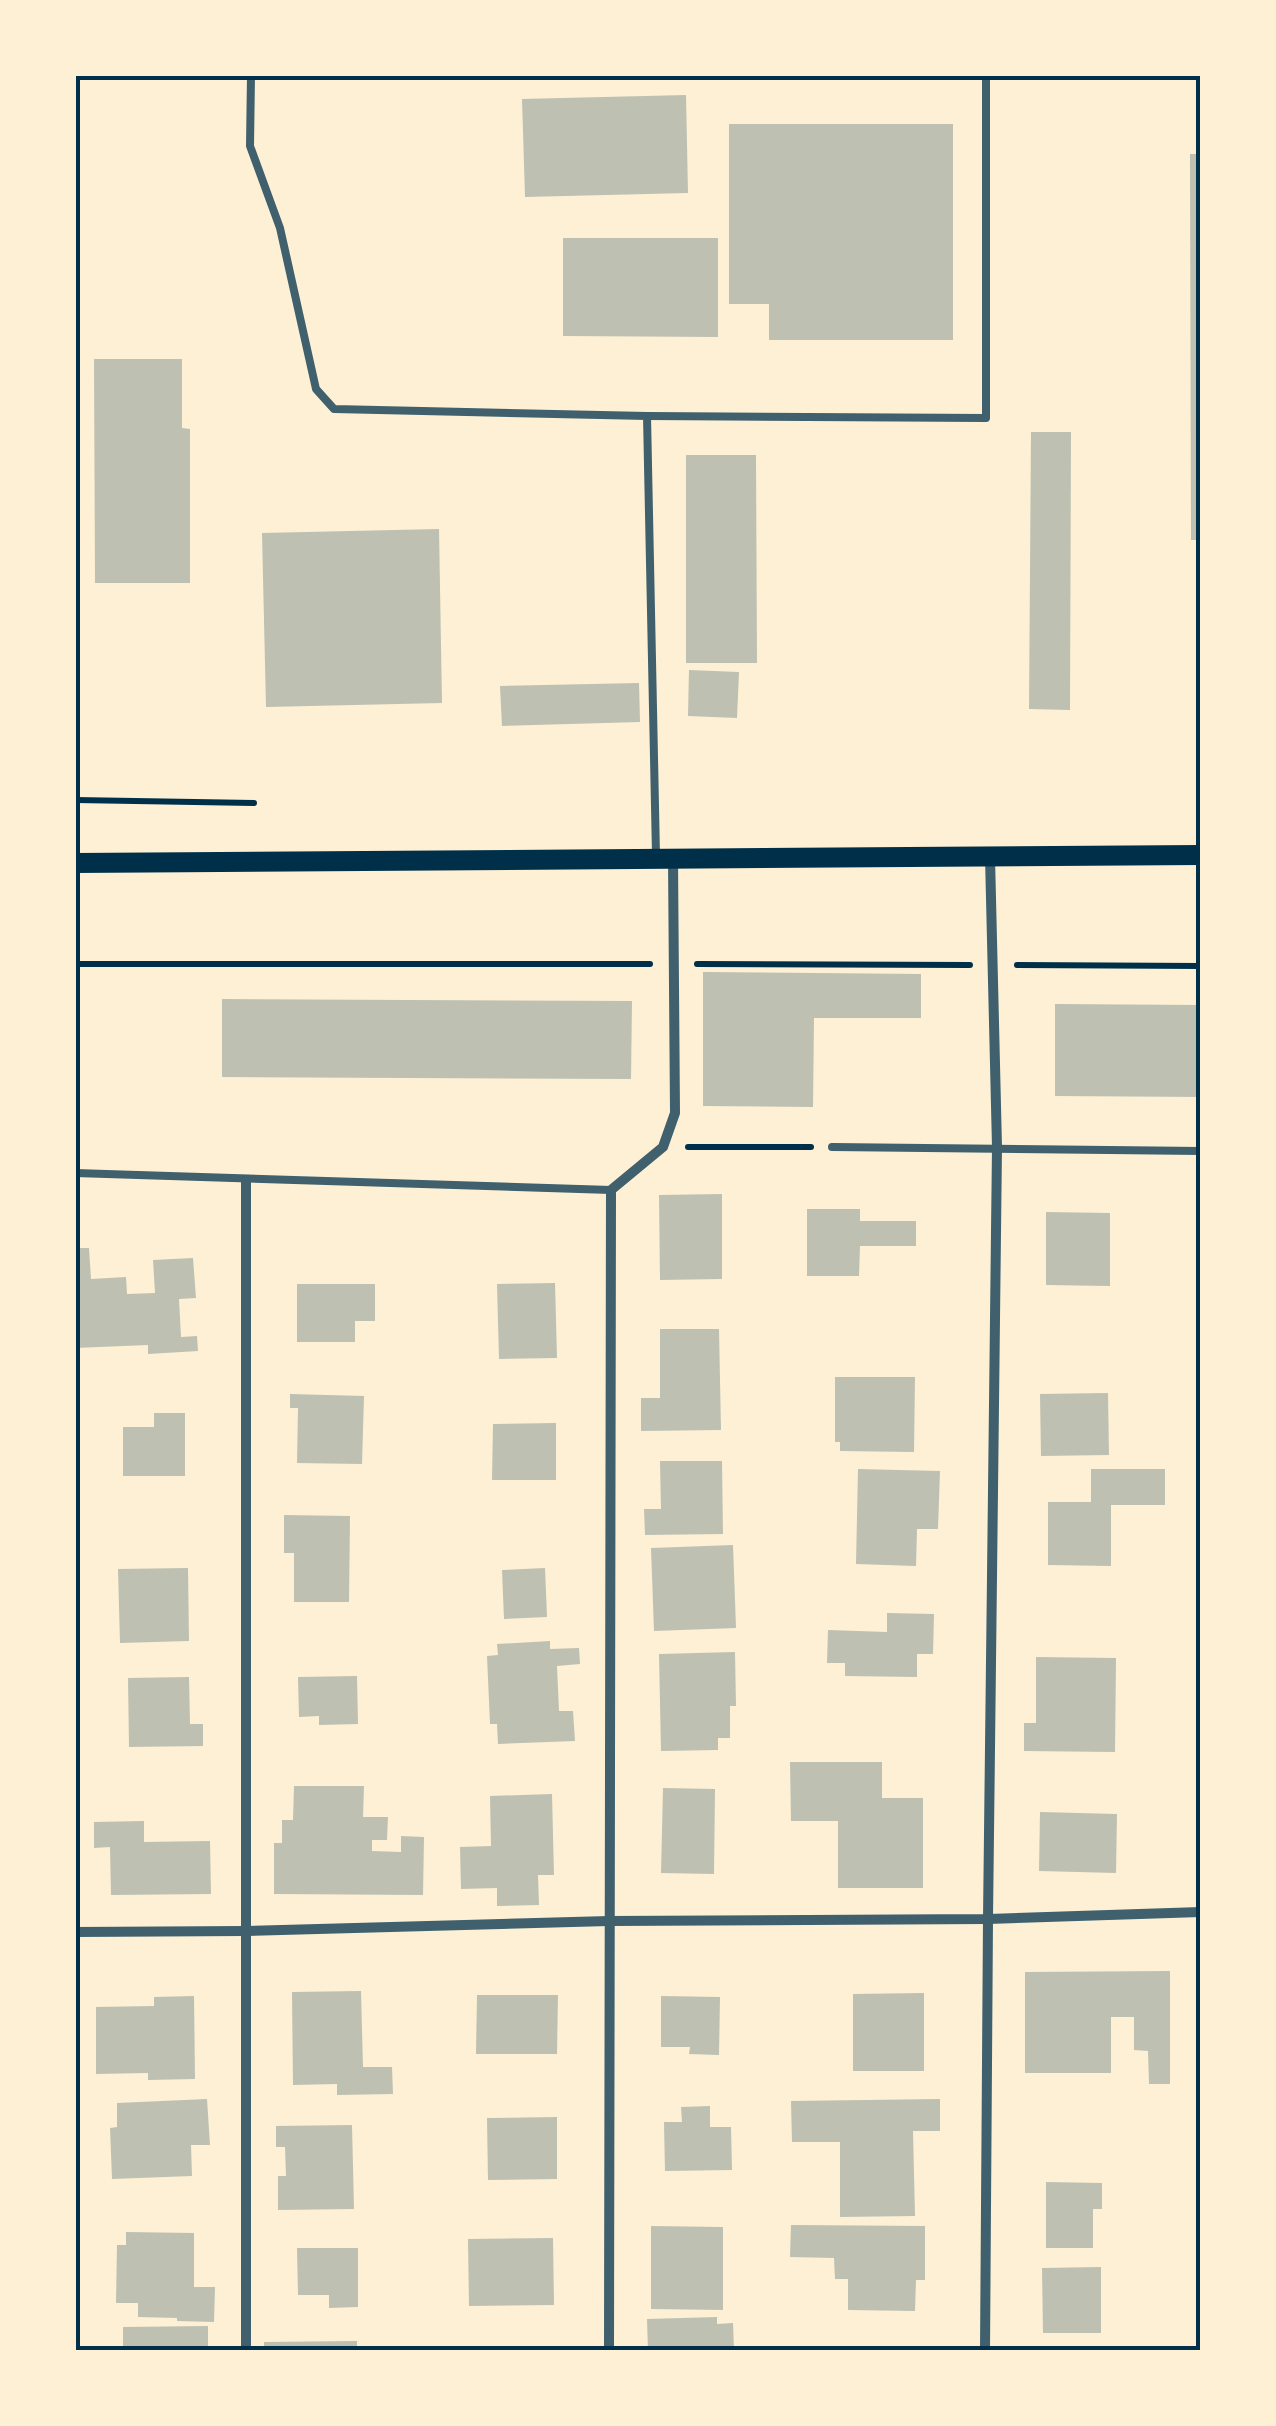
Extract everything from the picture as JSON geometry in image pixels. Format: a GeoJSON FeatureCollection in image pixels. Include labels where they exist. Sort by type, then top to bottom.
{"type":"FeatureCollection","features":[{"type":"Feature","properties":{"kind":"main road"},"geometry":{"type":"LineString","coordinates":[[75,863],[1201,855]]}},
{"type":"Feature","properties":{"kind":"street"},"geometry":{"type":"LineString","coordinates":[[986,2351],[997,1148],[990,856]]}},
{"type":"Feature","properties":{"kind":"street"},"geometry":{"type":"LineString","coordinates":[[609,2351],[611,1190],[663,1146],[675,1113],[675,964],[665,859]]}},
{"type":"Feature","properties":{"kind":"street"},"geometry":{"type":"LineString","coordinates":[[246,1180],[246,2351]]}},
{"type":"Feature","properties":{"kind":"street"},"geometry":{"type":"LineString","coordinates":[[75,1932],[610,1921],[988,1919],[1201,1912]]}},
{"type":"Feature","properties":{"kind":"lane"},"geometry":{"type":"LineString","coordinates":[[251,75],[250,146],[280,228],[316,390],[334,408],[647,416],[986,418],[986,75]]}},
{"type":"Feature","properties":{"kind":"lane"},"geometry":{"type":"LineString","coordinates":[[647,416],[665,859]]}},
{"type":"Feature","properties":{"kind":"lane"},"geometry":{"type":"LineString","coordinates":[[832,1147],[1201,1151]]}},
{"type":"Feature","properties":{"kind":"lane"},"geometry":{"type":"LineString","coordinates":[[75,1173],[611,1190]]}},
{"type":"Feature","properties":{"kind":"path"},"geometry":{"type":"LineString","coordinates":[[75,800],[254,803]]}},
{"type":"Feature","properties":{"kind":"path"},"geometry":{"type":"LineString","coordinates":[[75,964],[1201,966]]}},
{"type":"Feature","properties":{"kind":"path"},"geometry":{"type":"LineString","coordinates":[[663,1146],[832,1147]]}},
{"type":"Feature","properties":{"kind":"building"},"geometry":{"type":"Polygon","coordinates":[[[686,95],[688,193],[525,197],[522,99],[686,95]]]}},
{"type":"Feature","properties":{"kind":"building"},"geometry":{"type":"Polygon","coordinates":[[[729,124],[953,124],[953,340],[769,340],[769,304],[729,304],[729,124]]]}},
{"type":"Feature","properties":{"kind":"building"},"geometry":{"type":"Polygon","coordinates":[[[1190,154],[1201,154],[1201,540],[1191,540],[1190,154]]]}},
{"type":"Feature","properties":{"kind":"building"},"geometry":{"type":"Polygon","coordinates":[[[563,238],[718,238],[718,337],[563,336],[563,238]]]}},
{"type":"Feature","properties":{"kind":"building"},"geometry":{"type":"Polygon","coordinates":[[[94,359],[182,359],[182,428],[190,429],[190,583],[95,583],[94,359]]]}},
{"type":"Feature","properties":{"kind":"building"},"geometry":{"type":"Polygon","coordinates":[[[1031,432],[1071,432],[1070,710],[1029,709],[1031,432]]]}},
{"type":"Feature","properties":{"kind":"building"},"geometry":{"type":"Polygon","coordinates":[[[686,455],[756,455],[757,663],[686,663],[686,455]]]}},
{"type":"Feature","properties":{"kind":"building"},"geometry":{"type":"Polygon","coordinates":[[[439,529],[442,703],[266,707],[262,533],[439,529]]]}},
{"type":"Feature","properties":{"kind":"building"},"geometry":{"type":"Polygon","coordinates":[[[689,670],[739,672],[737,718],[688,716],[689,670]]]}},
{"type":"Feature","properties":{"kind":"building"},"geometry":{"type":"Polygon","coordinates":[[[639,683],[640,722],[502,726],[500,686],[639,683]]]}},
{"type":"Feature","properties":{"kind":"building"},"geometry":{"type":"Polygon","coordinates":[[[703,972],[921,974],[921,1018],[814,1018],[813,1107],[703,1106],[703,972]]]}},
{"type":"Feature","properties":{"kind":"building"},"geometry":{"type":"Polygon","coordinates":[[[222,999],[632,1001],[631,1079],[222,1077],[222,999]]]}},
{"type":"Feature","properties":{"kind":"building"},"geometry":{"type":"Polygon","coordinates":[[[1055,1004],[1201,1005],[1201,1097],[1055,1096],[1055,1004]]]}},
{"type":"Feature","properties":{"kind":"building"},"geometry":{"type":"Polygon","coordinates":[[[722,1194],[722,1279],[660,1280],[659,1195],[722,1194]]]}},
{"type":"Feature","properties":{"kind":"building"},"geometry":{"type":"Polygon","coordinates":[[[807,1209],[860,1209],[860,1221],[916,1221],[916,1246],[860,1246],[859,1276],[807,1276],[807,1209]]]}},
{"type":"Feature","properties":{"kind":"building"},"geometry":{"type":"Polygon","coordinates":[[[1046,1212],[1110,1213],[1110,1286],[1046,1285],[1046,1212]]]}},
{"type":"Feature","properties":{"kind":"building"},"geometry":{"type":"Polygon","coordinates":[[[75,1248],[89,1248],[91,1279],[126,1277],[127,1294],[155,1293],[153,1260],[193,1258],[196,1298],[179,1299],[181,1337],[197,1336],[198,1351],[148,1354],[148,1345],[75,1348],[75,1248]]]}},
{"type":"Feature","properties":{"kind":"building"},"geometry":{"type":"Polygon","coordinates":[[[555,1283],[557,1358],[499,1359],[497,1284],[555,1283]]]}},
{"type":"Feature","properties":{"kind":"building"},"geometry":{"type":"Polygon","coordinates":[[[297,1284],[375,1284],[375,1321],[355,1321],[355,1342],[297,1342],[297,1284]]]}},
{"type":"Feature","properties":{"kind":"building"},"geometry":{"type":"Polygon","coordinates":[[[660,1329],[719,1329],[721,1430],[641,1431],[641,1398],[660,1398],[660,1329]]]}},
{"type":"Feature","properties":{"kind":"building"},"geometry":{"type":"Polygon","coordinates":[[[835,1377],[915,1377],[914,1452],[840,1451],[840,1442],[835,1442],[835,1377]]]}},
{"type":"Feature","properties":{"kind":"building"},"geometry":{"type":"Polygon","coordinates":[[[1108,1393],[1109,1455],[1041,1456],[1040,1394],[1108,1393]]]}},
{"type":"Feature","properties":{"kind":"building"},"geometry":{"type":"Polygon","coordinates":[[[290,1394],[364,1396],[362,1464],[297,1463],[298,1408],[290,1408],[290,1394]]]}},
{"type":"Feature","properties":{"kind":"building"},"geometry":{"type":"Polygon","coordinates":[[[154,1413],[185,1413],[185,1476],[123,1476],[123,1427],[154,1427],[154,1413]]]}},
{"type":"Feature","properties":{"kind":"building"},"geometry":{"type":"Polygon","coordinates":[[[556,1423],[556,1480],[492,1480],[493,1424],[556,1423]]]}},
{"type":"Feature","properties":{"kind":"building"},"geometry":{"type":"Polygon","coordinates":[[[660,1461],[722,1461],[723,1534],[645,1535],[644,1509],[661,1509],[660,1461]]]}},
{"type":"Feature","properties":{"kind":"building"},"geometry":{"type":"Polygon","coordinates":[[[858,1469],[940,1471],[938,1529],[917,1529],[916,1566],[856,1564],[858,1469]]]}},
{"type":"Feature","properties":{"kind":"building"},"geometry":{"type":"Polygon","coordinates":[[[1091,1469],[1165,1469],[1165,1505],[1111,1505],[1111,1566],[1048,1565],[1048,1502],[1091,1502],[1091,1469]]]}},
{"type":"Feature","properties":{"kind":"building"},"geometry":{"type":"Polygon","coordinates":[[[284,1515],[350,1516],[349,1602],[294,1602],[294,1553],[284,1553],[284,1515]]]}},
{"type":"Feature","properties":{"kind":"building"},"geometry":{"type":"Polygon","coordinates":[[[733,1545],[736,1628],[654,1631],[651,1548],[733,1545]]]}},
{"type":"Feature","properties":{"kind":"building"},"geometry":{"type":"Polygon","coordinates":[[[188,1568],[189,1641],[120,1643],[118,1569],[188,1568]]]}},
{"type":"Feature","properties":{"kind":"building"},"geometry":{"type":"Polygon","coordinates":[[[545,1568],[547,1617],[504,1619],[502,1570],[545,1568]]]}},
{"type":"Feature","properties":{"kind":"building"},"geometry":{"type":"Polygon","coordinates":[[[887,1613],[934,1614],[933,1654],[917,1654],[917,1677],[845,1676],[845,1663],[827,1663],[828,1630],[887,1632],[887,1613]]]}},
{"type":"Feature","properties":{"kind":"building"},"geometry":{"type":"Polygon","coordinates":[[[550,1641],[550,1649],[579,1648],[580,1664],[557,1666],[559,1711],[573,1711],[575,1741],[498,1744],[497,1724],[490,1724],[487,1656],[498,1655],[497,1644],[550,1641]]]}},
{"type":"Feature","properties":{"kind":"building"},"geometry":{"type":"Polygon","coordinates":[[[735,1652],[736,1706],[730,1706],[730,1738],[718,1738],[718,1750],[661,1751],[659,1654],[735,1652]]]}},
{"type":"Feature","properties":{"kind":"building"},"geometry":{"type":"Polygon","coordinates":[[[1036,1657],[1116,1658],[1115,1752],[1024,1751],[1024,1723],[1036,1723],[1036,1657]]]}},
{"type":"Feature","properties":{"kind":"building"},"geometry":{"type":"Polygon","coordinates":[[[357,1676],[358,1724],[319,1725],[319,1716],[299,1717],[298,1677],[357,1676]]]}},
{"type":"Feature","properties":{"kind":"building"},"geometry":{"type":"Polygon","coordinates":[[[189,1677],[190,1724],[203,1724],[203,1746],[129,1747],[128,1678],[189,1677]]]}},
{"type":"Feature","properties":{"kind":"building"},"geometry":{"type":"Polygon","coordinates":[[[790,1762],[882,1762],[882,1798],[923,1798],[923,1888],[838,1888],[838,1821],[791,1821],[790,1762]]]}},
{"type":"Feature","properties":{"kind":"building"},"geometry":{"type":"Polygon","coordinates":[[[294,1786],[364,1786],[363,1817],[388,1817],[387,1840],[372,1840],[372,1851],[401,1852],[401,1836],[424,1837],[423,1895],[274,1894],[274,1843],[282,1843],[282,1820],[293,1820],[294,1786]]]}},
{"type":"Feature","properties":{"kind":"building"},"geometry":{"type":"Polygon","coordinates":[[[663,1788],[715,1789],[714,1874],[661,1873],[663,1788]]]}},
{"type":"Feature","properties":{"kind":"building"},"geometry":{"type":"Polygon","coordinates":[[[552,1794],[554,1875],[538,1875],[539,1905],[497,1906],[497,1888],[461,1889],[460,1847],[491,1846],[490,1796],[552,1794]]]}},
{"type":"Feature","properties":{"kind":"building"},"geometry":{"type":"Polygon","coordinates":[[[1040,1812],[1117,1814],[1116,1873],[1039,1871],[1040,1812]]]}},
{"type":"Feature","properties":{"kind":"building"},"geometry":{"type":"Polygon","coordinates":[[[144,1821],[144,1842],[210,1841],[211,1894],[111,1895],[110,1847],[94,1848],[94,1822],[144,1821]]]}},
{"type":"Feature","properties":{"kind":"building"},"geometry":{"type":"Polygon","coordinates":[[[1170,1971],[1170,2084],[1149,2084],[1148,2051],[1134,2050],[1134,2017],[1111,2017],[1111,2073],[1025,2073],[1025,1972],[1170,1971]]]}},
{"type":"Feature","properties":{"kind":"building"},"geometry":{"type":"Polygon","coordinates":[[[361,1991],[363,2067],[392,2067],[393,2094],[337,2095],[337,2084],[293,2085],[292,1992],[361,1991]]]}},
{"type":"Feature","properties":{"kind":"building"},"geometry":{"type":"Polygon","coordinates":[[[924,1993],[924,2071],[853,2071],[853,1994],[924,1993]]]}},
{"type":"Feature","properties":{"kind":"building"},"geometry":{"type":"Polygon","coordinates":[[[477,1995],[558,1995],[557,2054],[476,2054],[477,1995]]]}},
{"type":"Feature","properties":{"kind":"building"},"geometry":{"type":"Polygon","coordinates":[[[194,1996],[195,2079],[148,2080],[148,2073],[96,2074],[96,2007],[154,2006],[154,1997],[194,1996]]]}},
{"type":"Feature","properties":{"kind":"building"},"geometry":{"type":"Polygon","coordinates":[[[661,1996],[720,1997],[719,2055],[689,2054],[690,2047],[661,2047],[661,1996]]]}},
{"type":"Feature","properties":{"kind":"building"},"geometry":{"type":"Polygon","coordinates":[[[207,2099],[210,2145],[191,2145],[192,2176],[112,2179],[110,2128],[117,2127],[117,2103],[207,2099]]]}},
{"type":"Feature","properties":{"kind":"building"},"geometry":{"type":"Polygon","coordinates":[[[940,2099],[940,2131],[913,2131],[915,2216],[840,2217],[840,2142],[792,2142],[791,2101],[940,2099]]]}},
{"type":"Feature","properties":{"kind":"building"},"geometry":{"type":"Polygon","coordinates":[[[710,2106],[710,2127],[731,2127],[732,2170],[665,2171],[664,2122],[682,2122],[681,2107],[710,2106]]]}},
{"type":"Feature","properties":{"kind":"building"},"geometry":{"type":"Polygon","coordinates":[[[557,2117],[557,2179],[488,2180],[487,2118],[557,2117]]]}},
{"type":"Feature","properties":{"kind":"building"},"geometry":{"type":"Polygon","coordinates":[[[352,2125],[354,2209],[278,2210],[278,2176],[286,2176],[285,2147],[276,2147],[276,2126],[352,2125]]]}},
{"type":"Feature","properties":{"kind":"building"},"geometry":{"type":"Polygon","coordinates":[[[1046,2182],[1102,2183],[1102,2209],[1093,2209],[1093,2248],[1046,2248],[1046,2182]]]}},
{"type":"Feature","properties":{"kind":"building"},"geometry":{"type":"Polygon","coordinates":[[[791,2225],[925,2226],[925,2280],[916,2280],[915,2311],[848,2310],[848,2279],[835,2279],[834,2258],[790,2257],[791,2225]]]}},
{"type":"Feature","properties":{"kind":"building"},"geometry":{"type":"Polygon","coordinates":[[[651,2226],[723,2227],[723,2310],[651,2309],[651,2226]]]}},
{"type":"Feature","properties":{"kind":"building"},"geometry":{"type":"Polygon","coordinates":[[[126,2232],[194,2233],[194,2287],[215,2287],[214,2322],[138,2317],[138,2303],[116,2303],[117,2245],[126,2245],[126,2232]]]}},
{"type":"Feature","properties":{"kind":"building"},"geometry":{"type":"Polygon","coordinates":[[[553,2238],[554,2305],[469,2306],[468,2239],[553,2238]]]}},
{"type":"Feature","properties":{"kind":"building"},"geometry":{"type":"Polygon","coordinates":[[[297,2248],[358,2248],[358,2307],[329,2308],[329,2295],[298,2295],[297,2248]]]}},
{"type":"Feature","properties":{"kind":"building"},"geometry":{"type":"Polygon","coordinates":[[[1101,2267],[1101,2333],[1043,2333],[1042,2268],[1101,2267]]]}},
{"type":"Feature","properties":{"kind":"building"},"geometry":{"type":"Polygon","coordinates":[[[717,2317],[717,2324],[733,2323],[734,2351],[648,2351],[647,2319],[717,2317]]]}},
{"type":"Feature","properties":{"kind":"building"},"geometry":{"type":"Polygon","coordinates":[[[208,2326],[208,2350],[123,2351],[123,2327],[208,2326]]]}},
{"type":"Feature","properties":{"kind":"building"},"geometry":{"type":"Polygon","coordinates":[[[357,2341],[357,2351],[264,2351],[264,2342],[357,2341]]]}}]}
